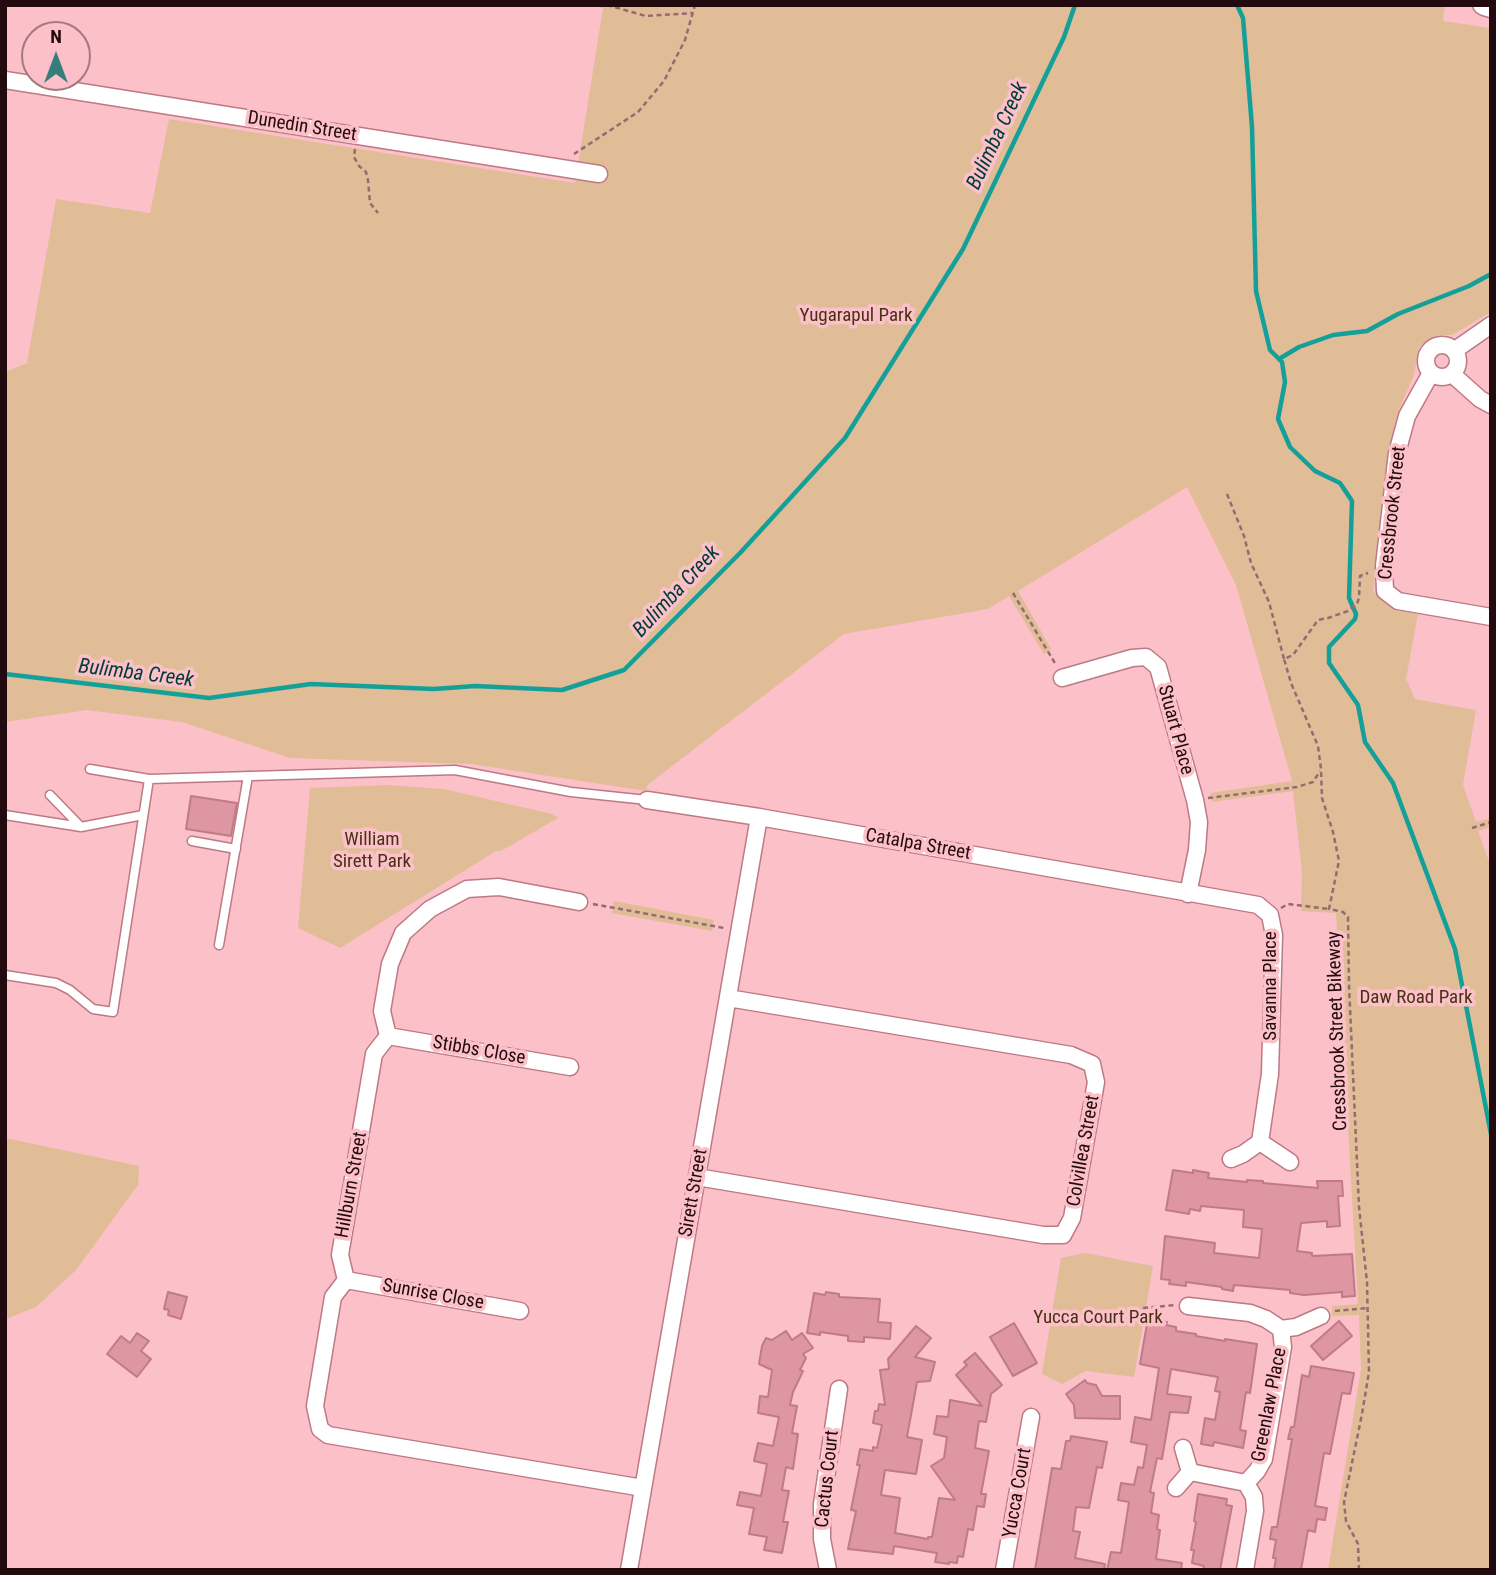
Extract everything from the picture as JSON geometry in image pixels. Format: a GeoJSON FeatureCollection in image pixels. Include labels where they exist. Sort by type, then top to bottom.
{"type":"FeatureCollection","features":[{"type":"Feature","properties":{"kind":"street"},"geometry":{"type":"LineString","coordinates":[[1482,5],[1491,9]]}},
{"type":"Feature","properties":{"kind":"street","name":"Dunedin Street"},"geometry":{"type":"LineString","coordinates":[[5,80],[599,174]]}},
{"type":"Feature","properties":{"kind":"street"},"geometry":{"type":"LineString","coordinates":[[1455,350],[1491,325]]}},
{"type":"Feature","properties":{"kind":"street"},"geometry":{"type":"LineString","coordinates":[[1452,374],[1439,377],[1431,373],[1426,361],[1431,349],[1443,345],[1455,350]]}},
{"type":"Feature","properties":{"kind":"street"},"geometry":{"type":"LineString","coordinates":[[1452,374],[1458,362],[1455,350]]}},
{"type":"Feature","properties":{"kind":"street","name":"Cressbrook Street"},"geometry":{"type":"LineString","coordinates":[[1431,373],[1407,416],[1397,453],[1384,566],[1385,591],[1398,601],[1491,617]]}},
{"type":"Feature","properties":{"kind":"street"},"geometry":{"type":"LineString","coordinates":[[1452,374],[1480,399],[1491,405]]}},
{"type":"Feature","properties":{"kind":"street","name":"Stuart Place"},"geometry":{"type":"LineString","coordinates":[[1062,678],[1132,658],[1146,657],[1158,667],[1199,822],[1197,850],[1188,894]]}},
{"type":"Feature","properties":{"kind":"street","name":"Catalpa Street"},"geometry":{"type":"LineString","coordinates":[[647,800],[759,817],[1188,894]]}},
{"type":"Feature","properties":{"kind":"street","name":"Sirett Street"},"geometry":{"type":"LineString","coordinates":[[629,1570],[759,817]]}},
{"type":"Feature","properties":{"kind":"street"},"geometry":{"type":"LineString","coordinates":[[388,1036],[382,1011],[390,964],[403,933],[429,909],[467,889],[499,887],[579,902]]}},
{"type":"Feature","properties":{"kind":"street","name":"Savanna Place"},"geometry":{"type":"LineString","coordinates":[[1188,894],[1258,905],[1270,915],[1273,935],[1272,1047],[1260,1142]]}},
{"type":"Feature","properties":{"kind":"street","name":"Colvillea Street"},"geometry":{"type":"LineString","coordinates":[[697,1177],[1030,1233],[1063,1235],[1072,1218],[1094,1096],[1096,1082],[1092,1064],[1071,1055],[728,998]]}},
{"type":"Feature","properties":{"kind":"street","name":"Stibbs Close"},"geometry":{"type":"LineString","coordinates":[[388,1036],[570,1067]]}},
{"type":"Feature","properties":{"kind":"street","name":"Hillburn Street"},"geometry":{"type":"LineString","coordinates":[[346,1280],[340,1255],[374,1054],[388,1036]]}},
{"type":"Feature","properties":{"kind":"street"},"geometry":{"type":"LineString","coordinates":[[1231,1159],[1244,1154],[1260,1142],[1290,1162]]}},
{"type":"Feature","properties":{"kind":"street"},"geometry":{"type":"LineString","coordinates":[[346,1280],[333,1297],[315,1406],[320,1429],[328,1435],[643,1488]]}},
{"type":"Feature","properties":{"kind":"street","name":"Sunrise Close"},"geometry":{"type":"LineString","coordinates":[[346,1280],[520,1311]]}},
{"type":"Feature","properties":{"kind":"street","name":"Greenlaw Place"},"geometry":{"type":"LineString","coordinates":[[1188,1306],[1250,1313],[1281,1329],[1283,1347],[1264,1460],[1246,1483],[1254,1497],[1255,1511],[1245,1570]]}},
{"type":"Feature","properties":{"kind":"street"},"geometry":{"type":"LineString","coordinates":[[1281,1329],[1296,1327],[1321,1316]]}},
{"type":"Feature","properties":{"kind":"street","name":"Cactus Court"},"geometry":{"type":"LineString","coordinates":[[828,1570],[822,1539],[822,1504],[839,1389]]}},
{"type":"Feature","properties":{"kind":"street","name":"Yucca Court"},"geometry":{"type":"LineString","coordinates":[[1004,1570],[1031,1417]]}},
{"type":"Feature","properties":{"kind":"street"},"geometry":{"type":"LineString","coordinates":[[1183,1448],[1190,1472]]}},
{"type":"Feature","properties":{"kind":"street"},"geometry":{"type":"LineString","coordinates":[[1190,1472],[1246,1483]]}},
{"type":"Feature","properties":{"kind":"street"},"geometry":{"type":"LineString","coordinates":[[1176,1488],[1190,1472]]}},
{"type":"Feature","properties":{"kind":"lane"},"geometry":{"type":"LineString","coordinates":[[90,769],[149,779],[455,770],[571,792],[647,800]]}},
{"type":"Feature","properties":{"kind":"lane"},"geometry":{"type":"LineString","coordinates":[[219,945],[248,776]]}},
{"type":"Feature","properties":{"kind":"lane"},"geometry":{"type":"LineString","coordinates":[[5,975],[56,984],[70,990],[93,1009],[113,1013],[149,779]]}},
{"type":"Feature","properties":{"kind":"lane"},"geometry":{"type":"LineString","coordinates":[[50,795],[81,827]]}},
{"type":"Feature","properties":{"kind":"lane"},"geometry":{"type":"LineString","coordinates":[[5,815],[81,827],[143,815]]}},
{"type":"Feature","properties":{"kind":"lane"},"geometry":{"type":"LineString","coordinates":[[192,841],[236,849]]}},
{"type":"Feature","properties":{"kind":"path"},"geometry":{"type":"LineString","coordinates":[[607,5],[646,16],[693,13]]}},
{"type":"Feature","properties":{"kind":"path"},"geometry":{"type":"LineString","coordinates":[[554,167],[638,112],[664,81],[685,40],[695,5]]}},
{"type":"Feature","properties":{"kind":"path"},"geometry":{"type":"LineString","coordinates":[[356,135],[354,157],[366,172],[370,203],[378,213]]}},
{"type":"Feature","properties":{"kind":"path","name":"Cressbrook Street Bikeway"},"geometry":{"type":"LineString","coordinates":[[1227,494],[1244,536],[1251,563],[1269,602],[1284,659],[1306,722],[1318,747],[1322,798],[1339,861],[1329,909],[1343,912],[1348,917],[1359,1207],[1367,1282],[1369,1372],[1344,1502],[1346,1521],[1358,1545],[1359,1570]]}},
{"type":"Feature","properties":{"kind":"path"},"geometry":{"type":"LineString","coordinates":[[1284,659],[1293,655],[1318,620],[1348,611],[1357,604],[1360,576],[1384,566]]}},
{"type":"Feature","properties":{"kind":"path"},"geometry":{"type":"LineString","coordinates":[[1013,593],[1062,678]]}},
{"type":"Feature","properties":{"kind":"path"},"geometry":{"type":"LineString","coordinates":[[1195,800],[1297,787],[1313,782],[1321,769]]}},
{"type":"Feature","properties":{"kind":"path"},"geometry":{"type":"LineString","coordinates":[[1472,828],[1491,822]]}},
{"type":"Feature","properties":{"kind":"path"},"geometry":{"type":"LineString","coordinates":[[579,902],[720,926],[739,933]]}},
{"type":"Feature","properties":{"kind":"path"},"geometry":{"type":"LineString","coordinates":[[1270,915],[1288,904],[1329,909]]}},
{"type":"Feature","properties":{"kind":"path"},"geometry":{"type":"LineString","coordinates":[[1143,1308],[1181,1304],[1188,1306]]}},
{"type":"Feature","properties":{"kind":"path"},"geometry":{"type":"LineString","coordinates":[[1321,1316],[1328,1311],[1367,1308]]}},
{"type":"Feature","properties":{"kind":"green space","name":"Yugarapul Park"},"geometry":{"type":"Polygon","coordinates":[[[585,5],[1445,5],[1443,21],[1491,28],[1491,312],[1452,335],[1433,337],[1419,347],[1414,375],[1397,414],[1390,447],[1373,592],[1398,611],[1418,614],[1406,679],[1415,699],[1476,710],[1463,785],[1476,822],[1491,818],[1491,827],[1478,831],[1491,867],[1491,1570],[1328,1570],[1361,1369],[1359,1315],[1332,1316],[1332,1306],[1358,1304],[1336,913],[1301,911],[1302,872],[1293,791],[1212,802],[1210,793],[1292,781],[1236,585],[1187,487],[1018,591],[1051,649],[1044,654],[1009,596],[988,609],[844,634],[650,783],[646,791],[471,764],[290,758],[182,722],[87,710],[5,722],[5,372],[27,363],[56,199],[150,213],[169,119],[575,183],[603,8],[585,5]]]}},
{"type":"Feature","properties":{"kind":"green space","name":"William Sirett Park"},"geometry":{"type":"Polygon","coordinates":[[[389,785],[444,789],[552,814],[558,818],[501,851],[496,851],[340,948],[298,928],[310,788],[389,785]]]}},
{"type":"Feature","properties":{"kind":"green space"},"geometry":{"type":"Polygon","coordinates":[[[614,901],[714,920],[712,931],[612,913],[614,901]]]}},
{"type":"Feature","properties":{"kind":"green space"},"geometry":{"type":"Polygon","coordinates":[[[5,1138],[139,1166],[138,1185],[76,1270],[36,1307],[6,1319],[5,1322],[5,1138]]]}},
{"type":"Feature","properties":{"kind":"green space","name":"Yucca Court Park"},"geometry":{"type":"Polygon","coordinates":[[[1085,1253],[1153,1266],[1134,1377],[1086,1371],[1062,1384],[1042,1374],[1061,1258],[1085,1253]]]}},
{"type":"Feature","properties":{"kind":"building"},"geometry":{"type":"Polygon","coordinates":[[[191,796],[237,803],[231,836],[186,829],[191,796]]]}},
{"type":"Feature","properties":{"kind":"building"},"geometry":{"type":"Polygon","coordinates":[[[1173,1170],[1209,1173],[1208,1178],[1318,1188],[1317,1181],[1342,1181],[1343,1196],[1338,1196],[1340,1226],[1327,1227],[1327,1221],[1301,1223],[1297,1251],[1312,1253],[1312,1256],[1352,1254],[1355,1296],[1342,1297],[1342,1292],[1304,1295],[1290,1293],[1290,1290],[1234,1285],[1233,1291],[1186,1282],[1186,1286],[1169,1284],[1170,1280],[1161,1279],[1165,1236],[1215,1243],[1214,1253],[1259,1258],[1262,1229],[1243,1227],[1244,1210],[1201,1206],[1200,1211],[1190,1209],[1189,1214],[1166,1210],[1173,1170]]]}},
{"type":"Feature","properties":{"kind":"building"},"geometry":{"type":"Polygon","coordinates":[[[168,1292],[187,1297],[181,1319],[168,1315],[169,1310],[164,1309],[168,1292]]]}},
{"type":"Feature","properties":{"kind":"building"},"geometry":{"type":"Polygon","coordinates":[[[826,1292],[839,1294],[839,1297],[880,1299],[878,1322],[891,1323],[890,1339],[864,1337],[864,1342],[848,1341],[848,1336],[807,1333],[814,1293],[825,1295],[826,1292]]]}},
{"type":"Feature","properties":{"kind":"building"},"geometry":{"type":"Polygon","coordinates":[[[1148,1318],[1167,1322],[1166,1325],[1176,1327],[1176,1331],[1196,1336],[1257,1344],[1250,1393],[1246,1392],[1240,1430],[1246,1431],[1243,1448],[1214,1442],[1213,1446],[1201,1444],[1205,1418],[1215,1420],[1220,1392],[1215,1391],[1218,1377],[1171,1369],[1167,1394],[1191,1397],[1188,1413],[1170,1412],[1162,1459],[1157,1458],[1150,1492],[1154,1493],[1151,1513],[1159,1515],[1156,1559],[1182,1563],[1181,1570],[1107,1570],[1111,1552],[1121,1553],[1129,1502],[1118,1500],[1121,1483],[1134,1485],[1138,1467],[1143,1468],[1147,1445],[1131,1442],[1135,1417],[1151,1420],[1159,1368],[1140,1364],[1148,1318]]]}},
{"type":"Feature","properties":{"kind":"building"},"geometry":{"type":"Polygon","coordinates":[[[1339,1321],[1352,1336],[1323,1360],[1311,1346],[1339,1321]]]}},
{"type":"Feature","properties":{"kind":"building"},"geometry":{"type":"Polygon","coordinates":[[[1014,1323],[1037,1363],[1013,1376],[990,1337],[1014,1323]]]}},
{"type":"Feature","properties":{"kind":"building"},"geometry":{"type":"Polygon","coordinates":[[[916,1326],[931,1338],[915,1357],[935,1362],[930,1381],[917,1382],[907,1437],[922,1440],[916,1474],[885,1470],[881,1495],[900,1498],[895,1533],[928,1539],[932,1537],[939,1498],[955,1500],[931,1466],[944,1458],[947,1437],[934,1434],[937,1416],[948,1417],[950,1400],[982,1406],[956,1375],[967,1365],[964,1362],[975,1353],[1002,1385],[991,1394],[986,1422],[979,1421],[975,1448],[989,1451],[981,1494],[986,1494],[984,1507],[977,1506],[973,1530],[968,1529],[963,1557],[958,1556],[957,1563],[935,1562],[937,1553],[894,1546],[893,1554],[848,1549],[856,1511],[851,1510],[860,1465],[857,1465],[860,1449],[873,1451],[873,1447],[877,1448],[882,1425],[873,1423],[879,1404],[885,1405],[880,1370],[889,1369],[888,1359],[916,1326]]]}},
{"type":"Feature","properties":{"kind":"building"},"geometry":{"type":"Polygon","coordinates":[[[786,1331],[792,1340],[802,1333],[813,1348],[803,1354],[806,1358],[800,1370],[803,1371],[790,1405],[797,1406],[792,1433],[798,1434],[793,1469],[786,1467],[782,1490],[789,1491],[783,1522],[788,1522],[782,1553],[764,1550],[767,1537],[749,1534],[754,1508],[737,1505],[740,1492],[761,1496],[767,1464],[754,1461],[758,1443],[773,1446],[779,1417],[758,1413],[760,1396],[768,1397],[772,1370],[759,1364],[766,1338],[772,1340],[786,1331]]]}},
{"type":"Feature","properties":{"kind":"building"},"geometry":{"type":"Polygon","coordinates":[[[137,1333],[149,1341],[141,1351],[151,1359],[137,1377],[107,1354],[121,1336],[130,1343],[137,1333]]]}},
{"type":"Feature","properties":{"kind":"building"},"geometry":{"type":"Polygon","coordinates":[[[1311,1366],[1354,1373],[1350,1394],[1342,1393],[1330,1454],[1324,1453],[1315,1506],[1327,1508],[1325,1520],[1317,1519],[1315,1532],[1308,1530],[1301,1570],[1274,1570],[1276,1540],[1270,1539],[1272,1527],[1277,1527],[1292,1439],[1288,1439],[1291,1427],[1294,1427],[1302,1375],[1309,1377],[1311,1366]]]}},
{"type":"Feature","properties":{"kind":"building"},"geometry":{"type":"Polygon","coordinates":[[[1085,1380],[1096,1385],[1102,1396],[1120,1396],[1120,1419],[1075,1418],[1074,1405],[1066,1394],[1085,1380]]]}},
{"type":"Feature","properties":{"kind":"building"},"geometry":{"type":"Polygon","coordinates":[[[1071,1436],[1107,1442],[1102,1468],[1097,1467],[1089,1508],[1076,1507],[1073,1531],[1080,1532],[1075,1558],[1105,1564],[1104,1570],[1035,1570],[1052,1468],[1061,1469],[1066,1441],[1070,1441],[1071,1436]]]}},
{"type":"Feature","properties":{"kind":"building"},"geometry":{"type":"Polygon","coordinates":[[[1198,1494],[1227,1499],[1226,1505],[1232,1506],[1220,1570],[1203,1570],[1204,1566],[1192,1563],[1194,1550],[1191,1550],[1198,1494]]]}},
{"type":"Feature","properties":{"kind":"waterway","name":"Bulimba Creek"},"geometry":{"type":"LineString","coordinates":[[5,674],[209,698],[311,684],[562,690],[624,670],[741,552],[845,438],[963,249],[1064,37],[1075,5]]}},
{"type":"Feature","properties":{"kind":"waterway"},"geometry":{"type":"LineString","coordinates":[[1237,5],[1243,18],[1252,127],[1256,291],[1270,350],[1282,362],[1285,382],[1278,419],[1290,447],[1315,471],[1340,483],[1352,501],[1349,598],[1356,614],[1355,619],[1329,647],[1329,663],[1358,705],[1365,742],[1393,783],[1455,949],[1491,1134]]}},
{"type":"Feature","properties":{"kind":"waterway"},"geometry":{"type":"LineString","coordinates":[[1279,359],[1299,347],[1333,335],[1367,331],[1398,314],[1469,286],[1491,274]]}},
{"type":"Feature","properties":{"kind":"park label","name":"Daw Road Park"},"geometry":{"type":"Point","coordinates":[1416,998]}}]}
